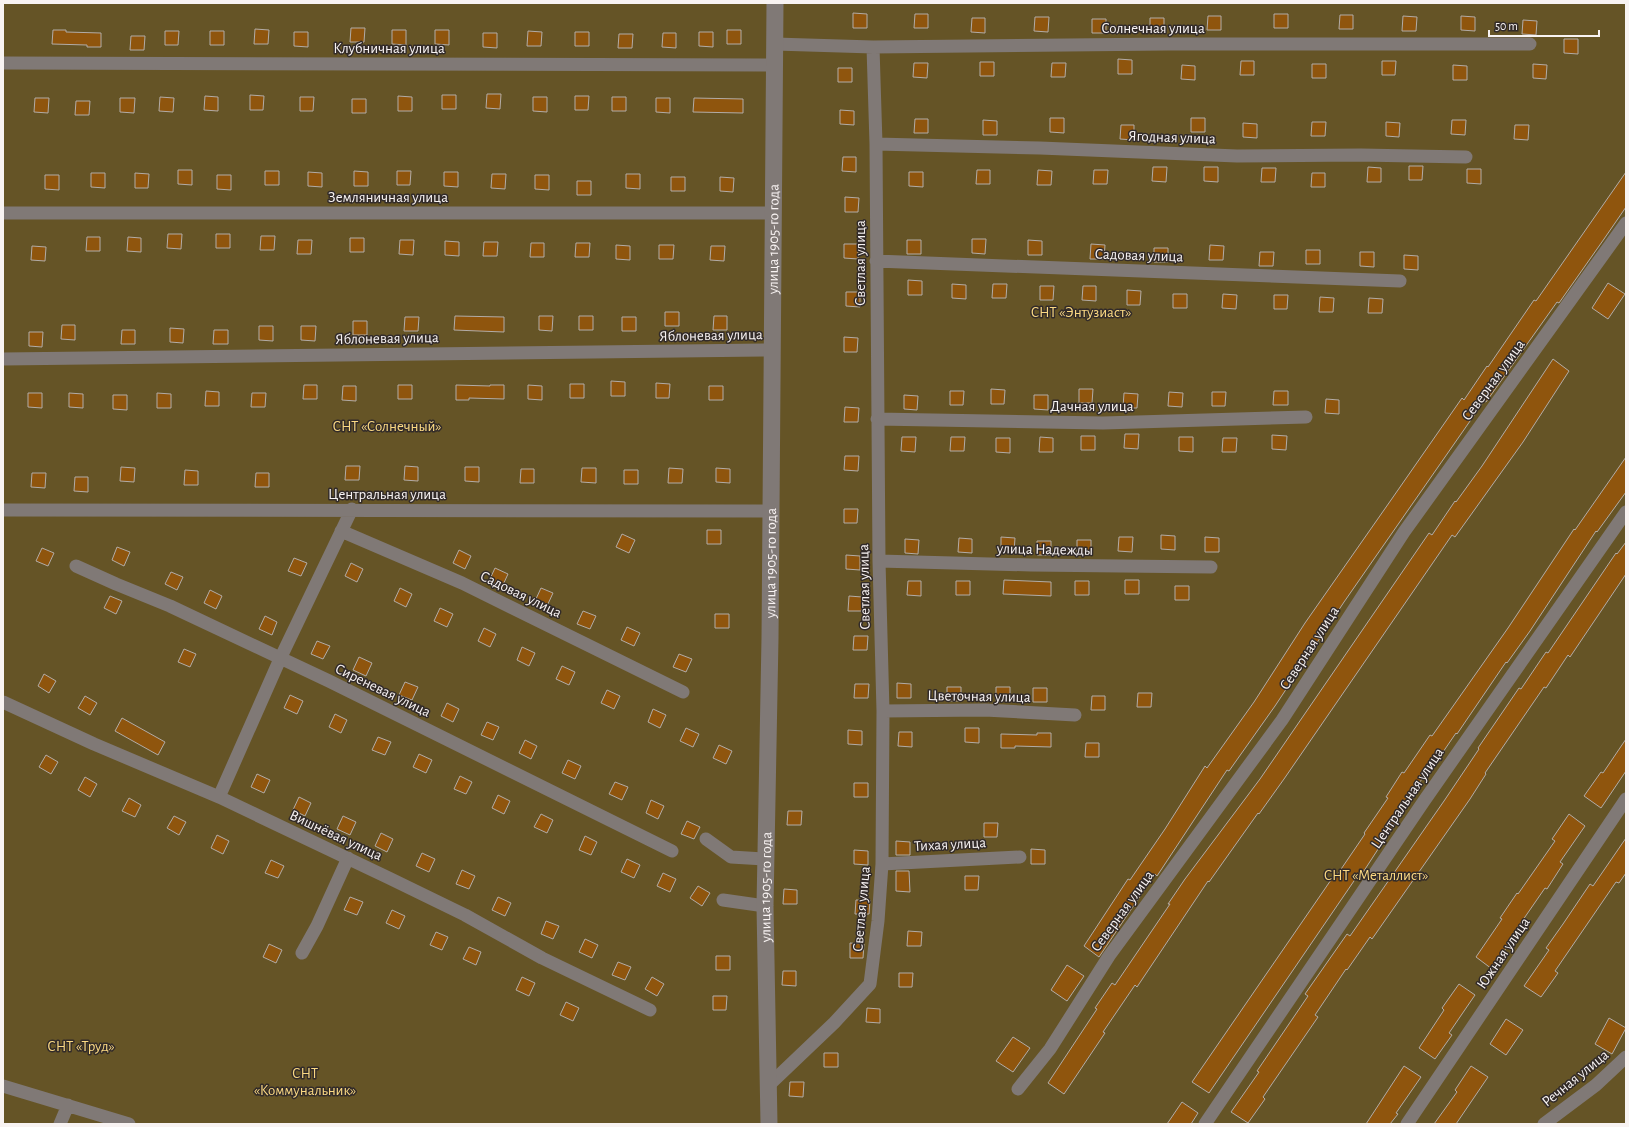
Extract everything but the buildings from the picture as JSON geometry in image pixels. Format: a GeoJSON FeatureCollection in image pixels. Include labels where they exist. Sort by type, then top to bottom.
{"type":"FeatureCollection","features":[{"type":"Feature","properties":{"kind":"street","name":"улица 1905-го года"},"geometry":{"type":"LineString","coordinates":[[769,1124],[770,1084],[765,906],[771,350],[774,213],[775,3]]}},
{"type":"Feature","properties":{"kind":"street","name":"Солнечная улица"},"geometry":{"type":"LineString","coordinates":[[775,44],[873,47],[1168,44],[1530,44]]}},
{"type":"Feature","properties":{"kind":"street","name":"Светлая улица"},"geometry":{"type":"LineString","coordinates":[[770,1084],[834,1023],[870,984],[878,921],[882,864],[883,710],[879,561],[876,144],[873,47]]}},
{"type":"Feature","properties":{"kind":"street","name":"Клубничная улица"},"geometry":{"type":"LineString","coordinates":[[3,63],[775,65]]}},
{"type":"Feature","properties":{"kind":"street","name":"Ягодная улица"},"geometry":{"type":"LineString","coordinates":[[876,144],[1040,148],[1237,156],[1361,155],[1466,157]]}},
{"type":"Feature","properties":{"kind":"street","name":"Земляничная улица"},"geometry":{"type":"LineString","coordinates":[[3,213],[774,213]]}},
{"type":"Feature","properties":{"kind":"street","name":"Северная улица"},"geometry":{"type":"LineString","coordinates":[[1018,1089],[1050,1049],[1109,956],[1282,720],[1404,532],[1626,223]]}},
{"type":"Feature","properties":{"kind":"street","name":"Садовая улица"},"geometry":{"type":"LineString","coordinates":[[876,261],[1400,281]]}},
{"type":"Feature","properties":{"kind":"street","name":"Яблоневая улица"},"geometry":{"type":"LineString","coordinates":[[3,359],[771,350]]}},
{"type":"Feature","properties":{"kind":"street","name":"Дачная улица"},"geometry":{"type":"LineString","coordinates":[[877,420],[1103,424],[1306,417]]}},
{"type":"Feature","properties":{"kind":"street","name":"Центральная улица"},"geometry":{"type":"LineString","coordinates":[[3,510],[352,509],[770,511]]}},
{"type":"Feature","properties":{"kind":"street"},"geometry":{"type":"LineString","coordinates":[[219,797],[280,659],[352,509]]}},
{"type":"Feature","properties":{"kind":"street","name":"Центральная улица"},"geometry":{"type":"LineString","coordinates":[[1205,1124],[1424,801],[1626,512]]}},
{"type":"Feature","properties":{"kind":"street","name":"Садовая улица"},"geometry":{"type":"LineString","coordinates":[[341,531],[462,583],[683,692]]}},
{"type":"Feature","properties":{"kind":"street","name":"улица Надежды"},"geometry":{"type":"LineString","coordinates":[[879,561],[1031,565],[1211,567]]}},
{"type":"Feature","properties":{"kind":"street","name":"Сиреневая улица"},"geometry":{"type":"LineString","coordinates":[[76,566],[170,606],[329,681],[672,851]]}},
{"type":"Feature","properties":{"kind":"street","name":"Вишнёвая улица"},"geometry":{"type":"LineString","coordinates":[[3,702],[94,744],[219,797],[348,858],[465,915],[542,958],[650,1010]]}},
{"type":"Feature","properties":{"kind":"street","name":"Цветочная улица"},"geometry":{"type":"LineString","coordinates":[[883,710],[985,710],[1075,715]]}},
{"type":"Feature","properties":{"kind":"street","name":"Южная улица"},"geometry":{"type":"LineString","coordinates":[[1407,1124],[1626,799]]}},
{"type":"Feature","properties":{"kind":"street"},"geometry":{"type":"LineString","coordinates":[[706,839],[731,857],[766,859]]}},
{"type":"Feature","properties":{"kind":"street","name":"Тихая улица"},"geometry":{"type":"LineString","coordinates":[[882,864],[1020,857]]}},
{"type":"Feature","properties":{"kind":"street"},"geometry":{"type":"LineString","coordinates":[[302,953],[317,926],[348,858]]}},
{"type":"Feature","properties":{"kind":"street"},"geometry":{"type":"LineString","coordinates":[[723,900],[765,906]]}},
{"type":"Feature","properties":{"kind":"street","name":"Речная улица"},"geometry":{"type":"LineString","coordinates":[[1544,1124],[1596,1085],[1626,1058]]}},
{"type":"Feature","properties":{"kind":"street"},"geometry":{"type":"LineString","coordinates":[[3,1086],[129,1124]]}},
{"type":"Feature","properties":{"kind":"street"},"geometry":{"type":"LineString","coordinates":[[60,1124],[68,1105]]}},
{"type":"Feature","properties":{"kind":"green space"},"geometry":{"type":"Polygon","coordinates":[[[3,3],[1626,3],[1626,1124],[3,1124],[3,3]]]}},
{"type":"Feature","properties":{"kind":"park label","name":"СНТ «Энтузиаст»"},"geometry":{"type":"Point","coordinates":[1081,312]}},
{"type":"Feature","properties":{"kind":"park label","name":"СНТ «Солнечный»"},"geometry":{"type":"Point","coordinates":[387,426]}},
{"type":"Feature","properties":{"kind":"park label","name":"СНТ «Металлист»"},"geometry":{"type":"Point","coordinates":[1376,875]}},
{"type":"Feature","properties":{"kind":"park label","name":"СНТ «Труд»"},"geometry":{"type":"Point","coordinates":[81,1046]}},
{"type":"Feature","properties":{"kind":"park label","name":"СНТ «Коммунальник»"},"geometry":{"type":"Point","coordinates":[305,1082]}}]}
